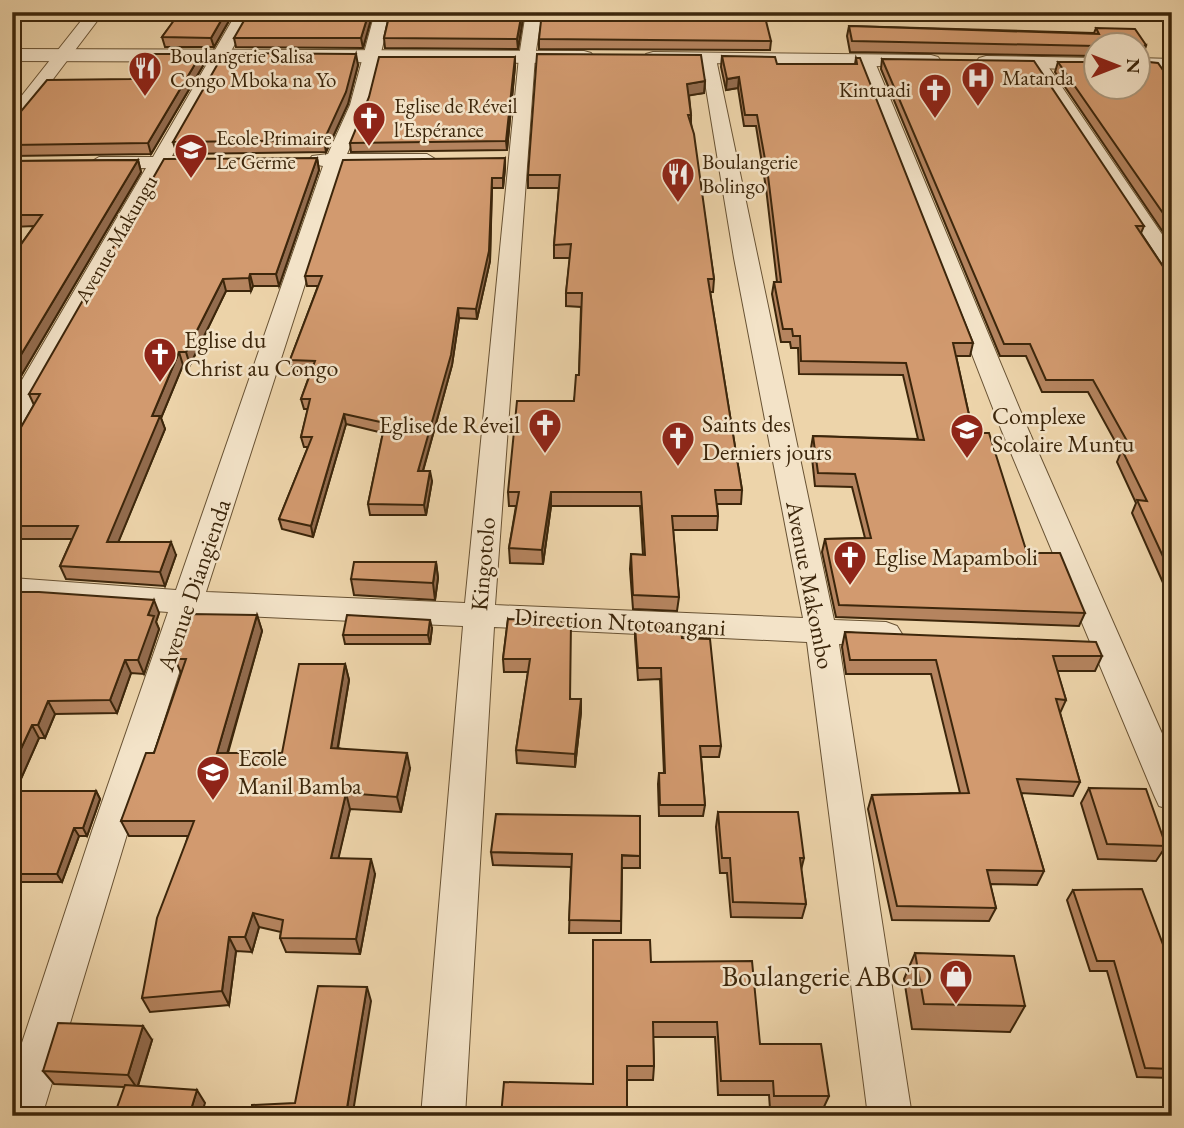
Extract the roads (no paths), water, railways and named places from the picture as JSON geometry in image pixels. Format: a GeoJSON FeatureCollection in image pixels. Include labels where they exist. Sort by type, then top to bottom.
{"type":"FeatureCollection","features":[{"type":"Feature","properties":{"kind":"street"},"geometry":{"type":"LineString","coordinates":[[12,120],[96,12]]}},
{"type":"Feature","properties":{"kind":"street","name":"Avenue Makungu"},"geometry":{"type":"LineString","coordinates":[[12,419],[245,12]]}},
{"type":"Feature","properties":{"kind":"street","name":"Avenue Diangienda"},"geometry":{"type":"LineString","coordinates":[[20,1116],[110,831],[335,160],[359,104],[383,12]]}},
{"type":"Feature","properties":{"kind":"street","name":"Kingotolo"},"geometry":{"type":"LineString","coordinates":[[443,1116],[479,615],[505,159],[534,12]]}},
{"type":"Feature","properties":{"kind":"street"},"geometry":{"type":"LineString","coordinates":[[12,55],[605,57]]}},
{"type":"Feature","properties":{"kind":"street"},"geometry":{"type":"LineString","coordinates":[[631,58],[945,61]]}},
{"type":"Feature","properties":{"kind":"street","name":"Avenue Makombo"},"geometry":{"type":"LineString","coordinates":[[709,58],[745,258],[821,632],[890,1116]]}},
{"type":"Feature","properties":{"kind":"street"},"geometry":{"type":"LineString","coordinates":[[866,60],[1090,642],[1172,795]]}},
{"type":"Feature","properties":{"kind":"street"},"geometry":{"type":"LineString","coordinates":[[971,62],[1082,64]]}},
{"type":"Feature","properties":{"kind":"street"},"geometry":{"type":"LineString","coordinates":[[1037,63],[1172,266]]}},
{"type":"Feature","properties":{"kind":"street"},"geometry":{"type":"LineString","coordinates":[[1152,64],[1172,65]]}},
{"type":"Feature","properties":{"kind":"street"},"geometry":{"type":"LineString","coordinates":[[295,161],[440,160]]}},
{"type":"Feature","properties":{"kind":"street"},"geometry":{"type":"LineString","coordinates":[[79,163],[227,161]]}},
{"type":"Feature","properties":{"kind":"street","name":"Direction Ntotoangani"},"geometry":{"type":"LineString","coordinates":[[12,589],[189,601],[915,635]]}},
{"type":"Feature","properties":{"kind":"place","name":"Boulangerie Salisa Congo Mboka na Yo"},"geometry":{"type":"Point","coordinates":[145,98]}},
{"type":"Feature","properties":{"kind":"place","name":"Matanda"},"geometry":{"type":"Point","coordinates":[978,108]}},
{"type":"Feature","properties":{"kind":"place","name":"Kintuadi"},"geometry":{"type":"Point","coordinates":[935,120]}},
{"type":"Feature","properties":{"kind":"place","name":"Eglise de Réveil l'Espérance"},"geometry":{"type":"Point","coordinates":[369,148]}},
{"type":"Feature","properties":{"kind":"place","name":"Ecole Primaire Le Germe"},"geometry":{"type":"Point","coordinates":[191,180]}},
{"type":"Feature","properties":{"kind":"place","name":"Boulangerie Bolingo"},"geometry":{"type":"Point","coordinates":[678,204]}},
{"type":"Feature","properties":{"kind":"place","name":"Eglise du Christ au Congo"},"geometry":{"type":"Point","coordinates":[160,384]}},
{"type":"Feature","properties":{"kind":"place","name":"Eglise de Réveil"},"geometry":{"type":"Point","coordinates":[545,455]}},
{"type":"Feature","properties":{"kind":"place","name":"Complexe Scolaire Muntu"},"geometry":{"type":"Point","coordinates":[967,460]}},
{"type":"Feature","properties":{"kind":"place","name":"Saints des Derniers jours"},"geometry":{"type":"Point","coordinates":[678,468]}},
{"type":"Feature","properties":{"kind":"place","name":"Eglise Mapamboli"},"geometry":{"type":"Point","coordinates":[850,587]}},
{"type":"Feature","properties":{"kind":"place","name":"Ecole Manil Bamba"},"geometry":{"type":"Point","coordinates":[213,802]}},
{"type":"Feature","properties":{"kind":"place","name":"Boulangerie ABCD"},"geometry":{"type":"Point","coordinates":[956,1006]}}]}
